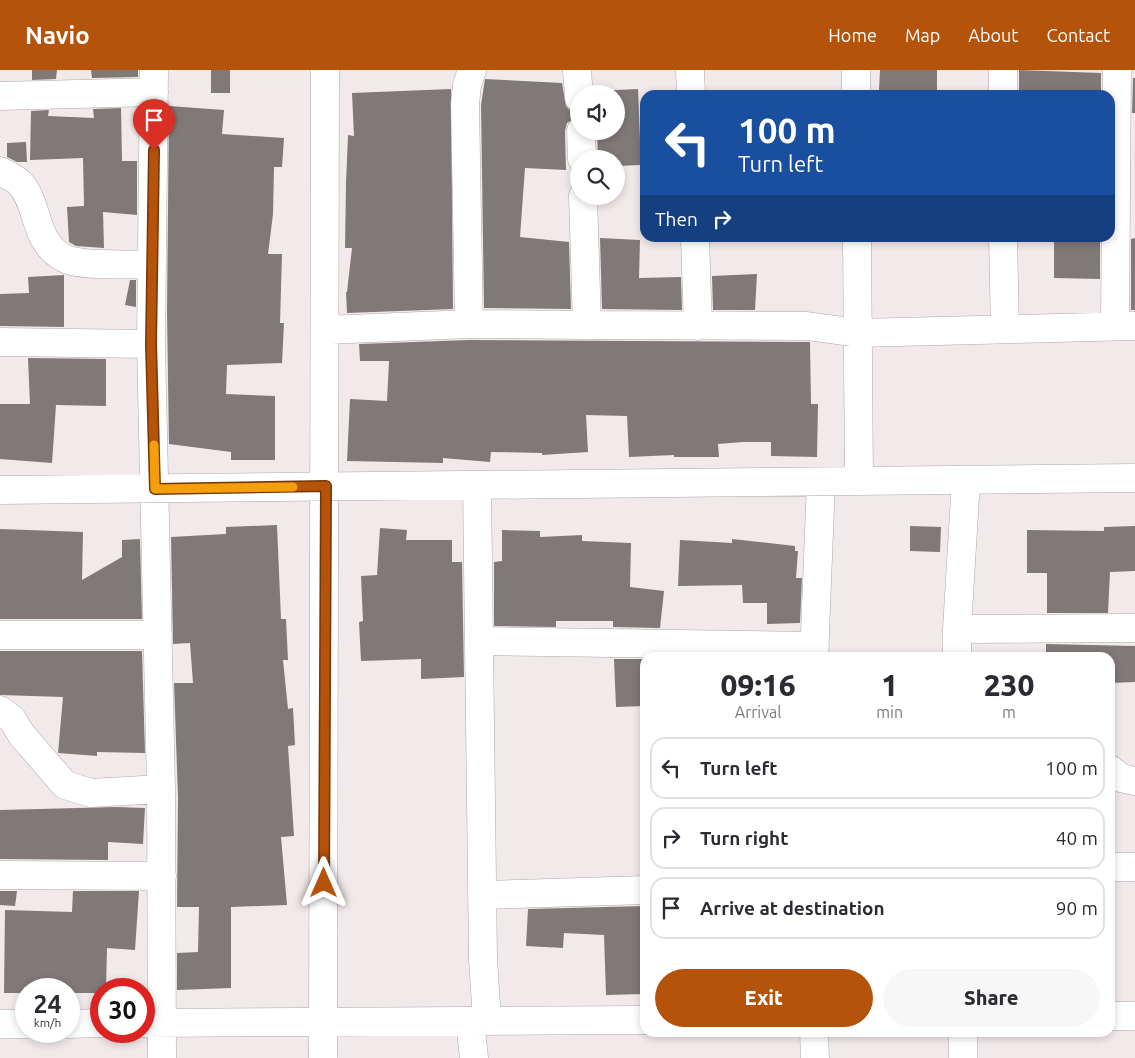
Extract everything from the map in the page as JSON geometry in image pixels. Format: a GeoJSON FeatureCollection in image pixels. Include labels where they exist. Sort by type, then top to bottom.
{"type":"FeatureCollection","features":[{"type":"Feature","properties":{"kind":"street"},"geometry":{"type":"LineString","coordinates":[[323,1058],[326,486],[325,70]]}},
{"type":"Feature","properties":{"kind":"street"},"geometry":{"type":"LineString","coordinates":[[469,324],[465,104],[467,85],[472,70]]}},
{"type":"Feature","properties":{"kind":"street"},"geometry":{"type":"LineString","coordinates":[[577,70],[578,85]]}},
{"type":"Feature","properties":{"kind":"street"},"geometry":{"type":"LineString","coordinates":[[690,70],[690,90]]}},
{"type":"Feature","properties":{"kind":"street"},"geometry":{"type":"LineString","coordinates":[[856,70],[856,90]]}},
{"type":"Feature","properties":{"kind":"street"},"geometry":{"type":"LineString","coordinates":[[1002,70],[1003,90]]}},
{"type":"Feature","properties":{"kind":"street"},"geometry":{"type":"LineString","coordinates":[[325,330],[469,324],[808,326],[858,333],[1125,326],[1117,70]]}},
{"type":"Feature","properties":{"kind":"street"},"geometry":{"type":"LineString","coordinates":[[0,96],[154,81],[151,344],[162,876],[155,990]]}},
{"type":"Feature","properties":{"kind":"street"},"geometry":{"type":"LineString","coordinates":[[0,170],[19,183],[32,205],[46,245],[65,259],[93,263],[152,264]]}},
{"type":"Feature","properties":{"kind":"street"},"geometry":{"type":"LineString","coordinates":[[583,205],[587,325]]}},
{"type":"Feature","properties":{"kind":"street"},"geometry":{"type":"LineString","coordinates":[[695,242],[698,326]]}},
{"type":"Feature","properties":{"kind":"street"},"geometry":{"type":"LineString","coordinates":[[857,242],[859,481]]}},
{"type":"Feature","properties":{"kind":"street"},"geometry":{"type":"LineString","coordinates":[[1003,242],[1005,329]]}},
{"type":"Feature","properties":{"kind":"street"},"geometry":{"type":"LineString","coordinates":[[0,342],[151,344]]}},
{"type":"Feature","properties":{"kind":"street"},"geometry":{"type":"LineString","coordinates":[[0,490],[1135,478]]}},
{"type":"Feature","properties":{"kind":"street"},"geometry":{"type":"LineString","coordinates":[[957,652],[966,480]]}},
{"type":"Feature","properties":{"kind":"street"},"geometry":{"type":"LineString","coordinates":[[479,641],[815,652],[821,482]]}},
{"type":"Feature","properties":{"kind":"street"},"geometry":{"type":"LineString","coordinates":[[474,1058],[479,1021],[482,895],[477,485]]}},
{"type":"Feature","properties":{"kind":"street"},"geometry":{"type":"LineString","coordinates":[[957,629],[1135,628]]}},
{"type":"Feature","properties":{"kind":"street"},"geometry":{"type":"LineString","coordinates":[[0,635],[158,635]]}},
{"type":"Feature","properties":{"kind":"street"},"geometry":{"type":"LineString","coordinates":[[0,710],[12,720],[21,734],[65,784],[91,793],[161,789]]}},
{"type":"Feature","properties":{"kind":"street"},"geometry":{"type":"LineString","coordinates":[[1115,773],[1121,778],[1135,781]]}},
{"type":"Feature","properties":{"kind":"street"},"geometry":{"type":"LineString","coordinates":[[1115,867],[1135,867]]}},
{"type":"Feature","properties":{"kind":"street"},"geometry":{"type":"LineString","coordinates":[[0,875],[162,876]]}},
{"type":"Feature","properties":{"kind":"street"},"geometry":{"type":"LineString","coordinates":[[482,895],[640,890]]}},
{"type":"Feature","properties":{"kind":"street"},"geometry":{"type":"LineString","coordinates":[[155,1023],[640,1020]]}},
{"type":"Feature","properties":{"kind":"street"},"geometry":{"type":"LineString","coordinates":[[0,1024],[15,1024]]}},
{"type":"Feature","properties":{"kind":"street"},"geometry":{"type":"LineString","coordinates":[[155,1031],[162,1058]]}},
{"type":"Feature","properties":{"kind":"street"},"geometry":{"type":"LineString","coordinates":[[814,1037],[814,1058]]}},
{"type":"Feature","properties":{"kind":"street"},"geometry":{"type":"LineString","coordinates":[[963,1037],[963,1058]]}},
{"type":"Feature","properties":{"kind":"building"},"geometry":{"type":"Polygon","coordinates":[[[32,70],[57,70],[56,79],[32,80],[32,70]]]}},
{"type":"Feature","properties":{"kind":"building"},"geometry":{"type":"Polygon","coordinates":[[[91,70],[138,70],[138,77],[92,78],[91,70]]]}},
{"type":"Feature","properties":{"kind":"building"},"geometry":{"type":"Polygon","coordinates":[[[211,70],[230,70],[230,93],[211,93],[211,70]]]}},
{"type":"Feature","properties":{"kind":"building"},"geometry":{"type":"Polygon","coordinates":[[[880,70],[937,70],[937,90],[879,90],[880,70]]]}},
{"type":"Feature","properties":{"kind":"building"},"geometry":{"type":"Polygon","coordinates":[[[1019,70],[1101,73],[1101,90],[1019,90],[1019,70]]]}},
{"type":"Feature","properties":{"kind":"building"},"geometry":{"type":"Polygon","coordinates":[[[1133,78],[1135,78],[1135,113],[1132,113],[1133,78]]]}},
{"type":"Feature","properties":{"kind":"building"},"geometry":{"type":"Polygon","coordinates":[[[485,79],[562,83],[566,106],[570,110],[570,121],[567,123],[565,131],[566,170],[525,168],[520,237],[569,242],[571,309],[484,308],[481,105],[485,79]]]}},
{"type":"Feature","properties":{"kind":"building"},"geometry":{"type":"Polygon","coordinates":[[[451,89],[453,309],[347,313],[346,292],[352,248],[345,248],[346,183],[348,135],[354,136],[352,93],[451,89]]]}},
{"type":"Feature","properties":{"kind":"building"},"geometry":{"type":"Polygon","coordinates":[[[638,89],[640,165],[625,166],[625,150],[598,150],[597,140],[625,140],[625,90],[638,89]]]}},
{"type":"Feature","properties":{"kind":"building"},"geometry":{"type":"Polygon","coordinates":[[[169,106],[224,110],[222,134],[284,138],[282,167],[274,167],[273,214],[268,254],[282,254],[280,323],[284,323],[282,363],[227,365],[226,394],[275,396],[275,460],[231,460],[231,452],[169,444],[167,312],[169,106]]]}},
{"type":"Feature","properties":{"kind":"building"},"geometry":{"type":"Polygon","coordinates":[[[121,108],[122,161],[137,161],[137,215],[103,212],[104,248],[76,246],[69,242],[67,207],[84,206],[83,158],[30,160],[31,111],[49,110],[48,116],[94,118],[93,109],[121,108]]]}},
{"type":"Feature","properties":{"kind":"building"},"geometry":{"type":"Polygon","coordinates":[[[26,142],[27,162],[17,162],[7,157],[7,143],[26,142]]]}},
{"type":"Feature","properties":{"kind":"building"},"geometry":{"type":"Polygon","coordinates":[[[600,238],[640,240],[639,278],[681,277],[682,310],[602,309],[600,238]]]}},
{"type":"Feature","properties":{"kind":"building"},"geometry":{"type":"Polygon","coordinates":[[[1135,238],[1135,310],[1131,310],[1131,239],[1135,238]]]}},
{"type":"Feature","properties":{"kind":"building"},"geometry":{"type":"Polygon","coordinates":[[[1054,242],[1100,242],[1100,279],[1054,278],[1054,242]]]}},
{"type":"Feature","properties":{"kind":"building"},"geometry":{"type":"Polygon","coordinates":[[[757,274],[755,310],[713,310],[712,276],[757,274]]]}},
{"type":"Feature","properties":{"kind":"building"},"geometry":{"type":"Polygon","coordinates":[[[64,275],[64,327],[0,326],[0,294],[29,293],[28,277],[64,275]]]}},
{"type":"Feature","properties":{"kind":"building"},"geometry":{"type":"Polygon","coordinates":[[[130,280],[136,280],[136,307],[125,305],[130,280]]]}},
{"type":"Feature","properties":{"kind":"building"},"geometry":{"type":"Polygon","coordinates":[[[469,340],[810,342],[811,404],[818,404],[817,457],[771,456],[771,442],[743,442],[718,444],[719,457],[674,457],[674,455],[629,457],[627,416],[586,415],[588,452],[542,455],[542,453],[491,452],[490,462],[443,458],[443,463],[347,461],[350,399],[387,401],[389,361],[360,361],[359,344],[469,340]]]}},
{"type":"Feature","properties":{"kind":"building"},"geometry":{"type":"Polygon","coordinates":[[[28,358],[106,359],[106,406],[56,405],[52,463],[0,459],[0,404],[30,404],[28,358]]]}},
{"type":"Feature","properties":{"kind":"building"},"geometry":{"type":"Polygon","coordinates":[[[277,525],[281,619],[286,619],[288,660],[283,660],[288,709],[293,708],[295,745],[288,746],[294,836],[281,837],[287,905],[231,907],[231,988],[177,990],[177,953],[198,952],[199,907],[177,907],[178,797],[174,683],[193,683],[190,643],[173,644],[171,537],[226,534],[226,527],[277,525]]]}},
{"type":"Feature","properties":{"kind":"building"},"geometry":{"type":"Polygon","coordinates":[[[910,526],[941,527],[940,552],[910,551],[910,526]]]}},
{"type":"Feature","properties":{"kind":"building"},"geometry":{"type":"Polygon","coordinates":[[[1135,526],[1135,571],[1110,572],[1108,613],[1047,613],[1047,573],[1027,573],[1027,530],[1104,531],[1104,527],[1135,526]]]}},
{"type":"Feature","properties":{"kind":"building"},"geometry":{"type":"Polygon","coordinates":[[[380,528],[407,530],[406,540],[452,540],[452,562],[462,562],[464,677],[421,679],[421,659],[361,661],[359,622],[363,621],[361,576],[377,575],[380,528]]]}},
{"type":"Feature","properties":{"kind":"building"},"geometry":{"type":"Polygon","coordinates":[[[0,529],[83,532],[82,580],[122,557],[122,540],[140,539],[142,619],[0,619],[0,529]]]}},
{"type":"Feature","properties":{"kind":"building"},"geometry":{"type":"Polygon","coordinates":[[[502,530],[540,531],[540,537],[582,535],[582,541],[631,543],[630,587],[664,591],[660,628],[613,627],[613,621],[556,621],[556,627],[494,626],[494,562],[502,561],[502,530]]]}},
{"type":"Feature","properties":{"kind":"building"},"geometry":{"type":"Polygon","coordinates":[[[732,539],[795,546],[795,551],[798,551],[796,578],[802,578],[800,623],[767,624],[767,603],[743,603],[742,585],[678,586],[680,540],[732,543],[732,539]]]}},
{"type":"Feature","properties":{"kind":"building"},"geometry":{"type":"Polygon","coordinates":[[[1046,644],[1135,646],[1135,682],[1115,683],[1115,652],[1046,652],[1046,644]]]}},
{"type":"Feature","properties":{"kind":"building"},"geometry":{"type":"Polygon","coordinates":[[[0,651],[142,651],[145,753],[97,752],[97,756],[58,753],[63,697],[0,695],[0,651]]]}},
{"type":"Feature","properties":{"kind":"building"},"geometry":{"type":"Polygon","coordinates":[[[614,659],[640,659],[640,706],[616,707],[614,659]]]}},
{"type":"Feature","properties":{"kind":"building"},"geometry":{"type":"Polygon","coordinates":[[[145,808],[143,844],[108,842],[108,860],[0,859],[0,810],[145,808]]]}},
{"type":"Feature","properties":{"kind":"building"},"geometry":{"type":"Polygon","coordinates":[[[0,891],[17,891],[15,906],[0,905],[0,891]]]}},
{"type":"Feature","properties":{"kind":"building"},"geometry":{"type":"Polygon","coordinates":[[[73,891],[139,891],[135,950],[107,948],[106,978],[90,978],[90,993],[80,993],[80,978],[15,978],[15,993],[4,993],[5,910],[72,912],[73,891]]]}},
{"type":"Feature","properties":{"kind":"building"},"geometry":{"type":"Polygon","coordinates":[[[640,906],[640,994],[606,995],[604,935],[564,933],[563,948],[526,946],[528,909],[640,906]]]}},
{"type":"Feature","properties":{"kind":"slow traffic"},"geometry":{"type":"LineString","coordinates":[[154,445],[155,489],[293,487]]}},
{"type":"Feature","properties":{"kind":"route"},"geometry":{"type":"LineString","coordinates":[[154,150],[151,344],[155,489],[326,486],[324,883]]}}]}
